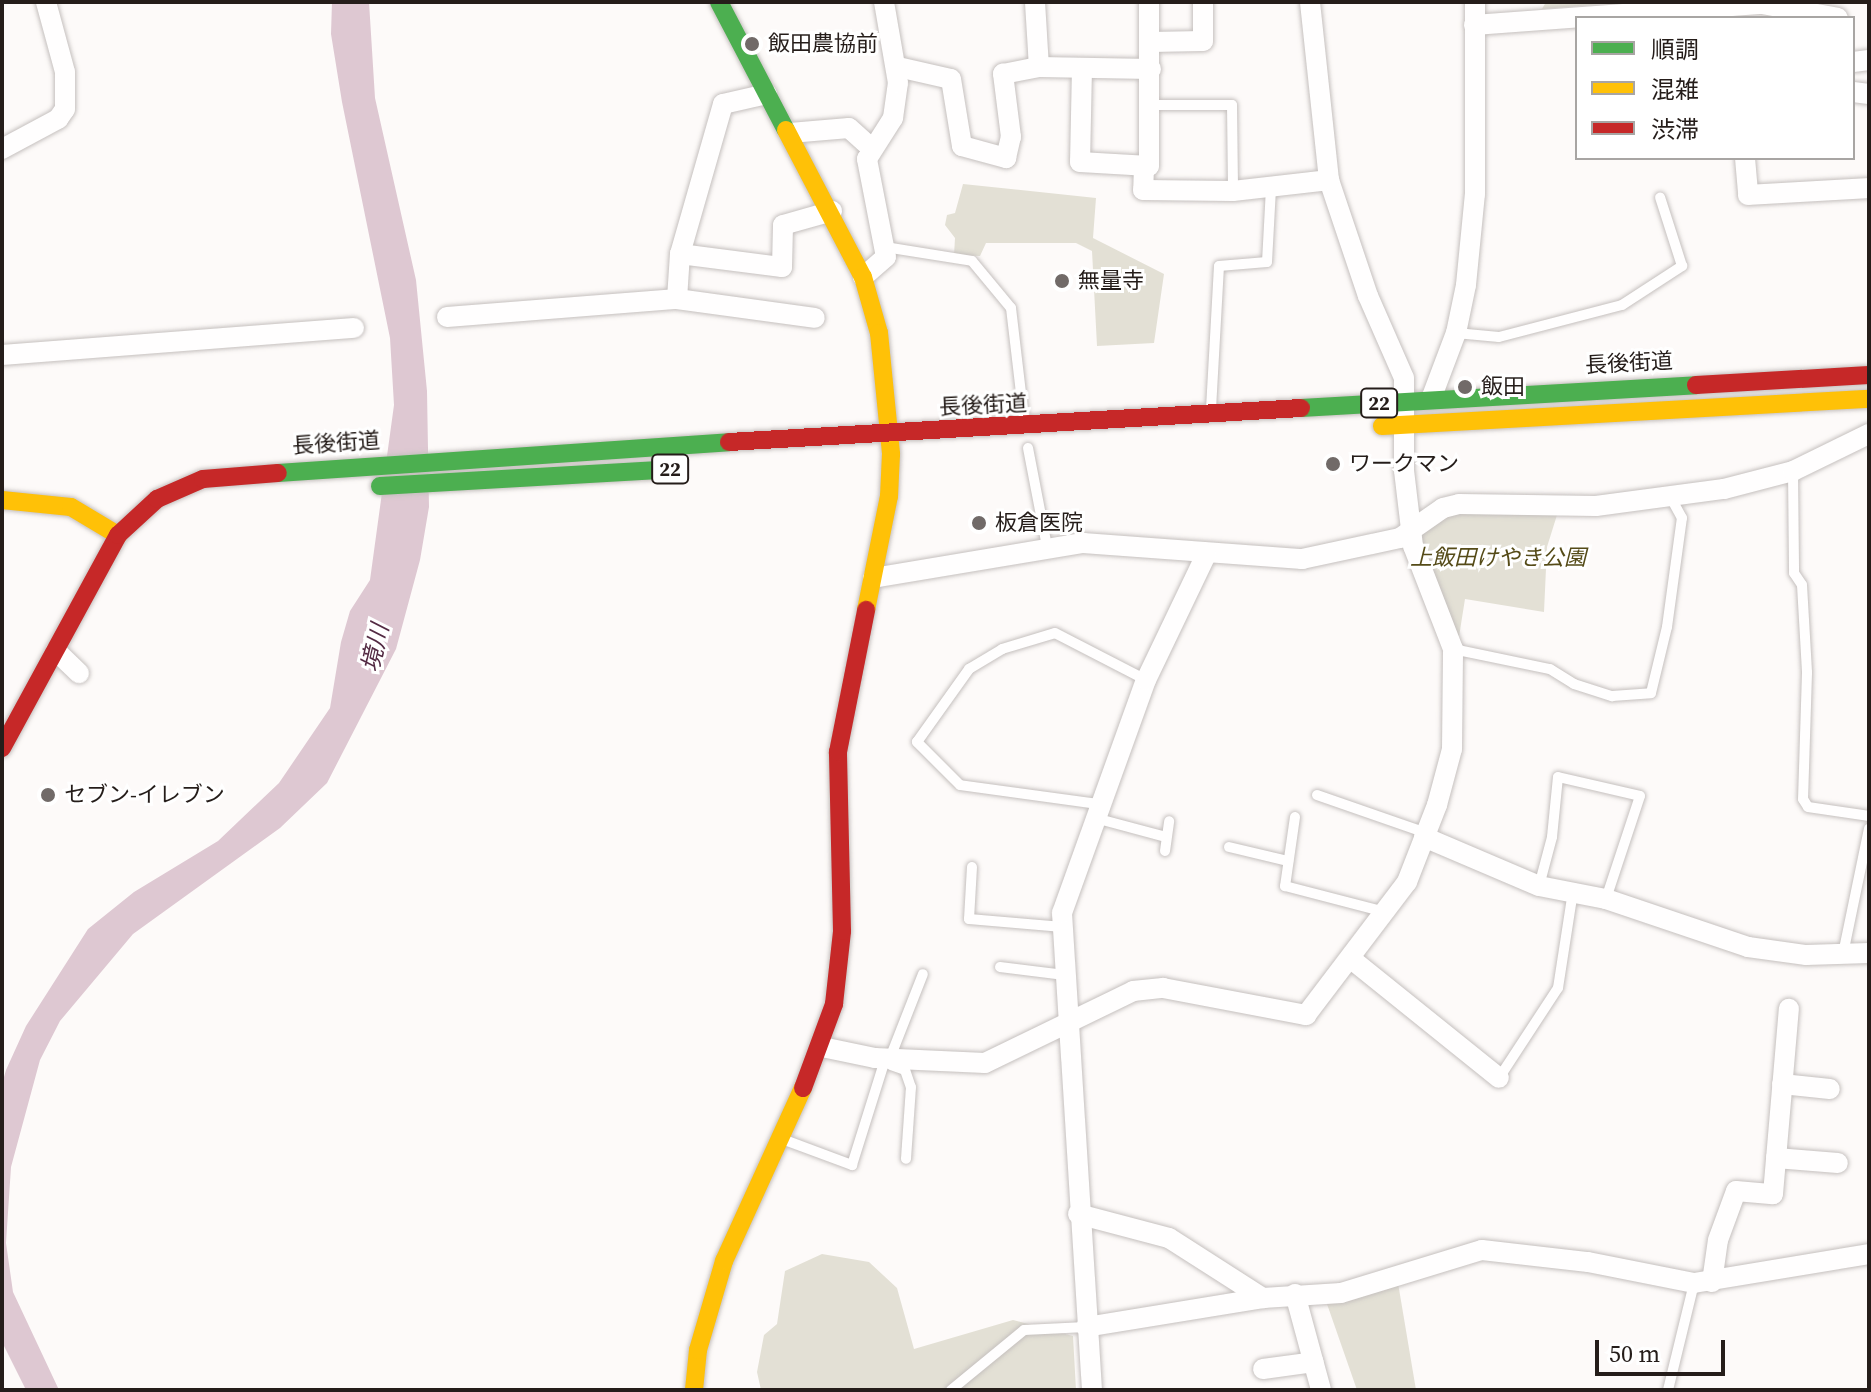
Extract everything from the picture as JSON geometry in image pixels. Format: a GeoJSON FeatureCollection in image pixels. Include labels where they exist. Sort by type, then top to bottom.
{"type":"FeatureCollection","features":[{"type":"Feature","properties":{"kind":"main road"},"geometry":{"type":"LineString","coordinates":[[694,1390],[698,1350],[724,1261],[822,1047],[834,1004],[842,931],[838,752],[889,496],[883,455],[888,434],[879,333],[863,277],[832,211],[719,2]]}},
{"type":"Feature","properties":{"kind":"main road","name":"長後街道"},"geometry":{"type":"LineString","coordinates":[[118,535],[157,499],[203,479],[445,459],[1869,375]]}},
{"type":"Feature","properties":{"kind":"main road","name":"22"},"geometry":{"type":"LineString","coordinates":[[1358,428],[1869,399]]}},
{"type":"Feature","properties":{"kind":"main road"},"geometry":{"type":"LineString","coordinates":[[883,455],[917,453]]}},
{"type":"Feature","properties":{"kind":"main road","name":"長後街道"},"geometry":{"type":"LineString","coordinates":[[118,535],[164,508],[215,491],[437,484],[670,469]]}},
{"type":"Feature","properties":{"kind":"main road"},"geometry":{"type":"LineString","coordinates":[[2,500],[71,507],[118,535]]}},
{"type":"Feature","properties":{"kind":"main road","name":"22"},"geometry":{"type":"LineString","coordinates":[[2,748],[118,535]]}},
{"type":"Feature","properties":{"kind":"street"},"geometry":{"type":"LineString","coordinates":[[2,149],[58,119],[65,109],[65,72],[46,2]]}},
{"type":"Feature","properties":{"kind":"street"},"geometry":{"type":"LineString","coordinates":[[863,277],[881,266],[885,247],[867,159],[893,118],[898,67],[884,2]]}},
{"type":"Feature","properties":{"kind":"street"},"geometry":{"type":"LineString","coordinates":[[1035,2],[1039,67]]}},
{"type":"Feature","properties":{"kind":"street"},"geometry":{"type":"LineString","coordinates":[[1082,68],[1080,162],[1149,166],[1153,105],[1149,2]]}},
{"type":"Feature","properties":{"kind":"street"},"geometry":{"type":"LineString","coordinates":[[1151,42],[1203,41],[1203,2]]}},
{"type":"Feature","properties":{"kind":"street"},"geometry":{"type":"LineString","coordinates":[[822,1047],[883,1060],[999,1060],[1068,1021],[1133,991],[1163,988],[1306,1015],[1407,882],[1452,749],[1453,649],[1426,591],[1411,530],[1404,378],[1368,296],[1329,180],[1310,2]]}},
{"type":"Feature","properties":{"kind":"street"},"geometry":{"type":"LineString","coordinates":[[1431,399],[1456,333],[1475,194],[1475,2]]}},
{"type":"Feature","properties":{"kind":"street"},"geometry":{"type":"LineString","coordinates":[[1474,25],[1685,5],[1762,4],[1829,11]]}},
{"type":"Feature","properties":{"kind":"street"},"geometry":{"type":"LineString","coordinates":[[898,67],[951,79],[962,146],[1006,158],[1011,137],[1003,74],[1039,67],[1151,69]]}},
{"type":"Feature","properties":{"kind":"street"},"geometry":{"type":"LineString","coordinates":[[677,299],[680,254],[723,104],[767,94]]}},
{"type":"Feature","properties":{"kind":"street"},"geometry":{"type":"LineString","coordinates":[[790,133],[849,128],[872,149]]}},
{"type":"Feature","properties":{"kind":"street"},"geometry":{"type":"LineString","coordinates":[[1745,160],[1748,195],[1869,188]]}},
{"type":"Feature","properties":{"kind":"street"},"geometry":{"type":"LineString","coordinates":[[1144,167],[1143,190],[1233,191],[1329,180]]}},
{"type":"Feature","properties":{"kind":"street"},"geometry":{"type":"LineString","coordinates":[[680,254],[782,267],[783,225],[832,211]]}},
{"type":"Feature","properties":{"kind":"street"},"geometry":{"type":"LineString","coordinates":[[447,317],[677,299],[815,318]]}},
{"type":"Feature","properties":{"kind":"street"},"geometry":{"type":"LineString","coordinates":[[2,355],[354,328]]}},
{"type":"Feature","properties":{"kind":"street"},"geometry":{"type":"LineString","coordinates":[[873,578],[1047,547],[1149,546],[1206,555],[1302,559],[1400,538],[1443,508],[1467,503],[1596,506],[1672,500],[1793,471],[1869,434]]}},
{"type":"Feature","properties":{"kind":"street"},"geometry":{"type":"LineString","coordinates":[[1092,1390],[1078,1214],[1062,913],[1096,811],[1146,680],[1206,555]]}},
{"type":"Feature","properties":{"kind":"street"},"geometry":{"type":"LineString","coordinates":[[56,651],[79,673]]}},
{"type":"Feature","properties":{"kind":"street"},"geometry":{"type":"LineString","coordinates":[[1425,835],[1539,886],[1573,890],[1606,899],[1748,947],[1869,953]]}},
{"type":"Feature","properties":{"kind":"street"},"geometry":{"type":"LineString","coordinates":[[1350,958],[1499,1078]]}},
{"type":"Feature","properties":{"kind":"street"},"geometry":{"type":"LineString","coordinates":[[1703,1282],[1736,1191],[1773,1194],[1789,1009]]}},
{"type":"Feature","properties":{"kind":"street"},"geometry":{"type":"LineString","coordinates":[[1782,1084],[1830,1089]]}},
{"type":"Feature","properties":{"kind":"street"},"geometry":{"type":"LineString","coordinates":[[1776,1158],[1838,1163]]}},
{"type":"Feature","properties":{"kind":"street"},"geometry":{"type":"LineString","coordinates":[[1078,1214],[1169,1238],[1263,1298]]}},
{"type":"Feature","properties":{"kind":"street"},"geometry":{"type":"LineString","coordinates":[[1086,1327],[1198,1313],[1263,1298],[1341,1293],[1482,1250],[1588,1262],[1703,1282],[1869,1254]]}},
{"type":"Feature","properties":{"kind":"street"},"geometry":{"type":"LineString","coordinates":[[1295,1294],[1321,1390]]}},
{"type":"Feature","properties":{"kind":"street"},"geometry":{"type":"LineString","coordinates":[[1263,1369],[1314,1362]]}},
{"type":"Feature","properties":{"kind":"lane"},"geometry":{"type":"LineString","coordinates":[[1153,105],[1232,105],[1233,191]]}},
{"type":"Feature","properties":{"kind":"lane"},"geometry":{"type":"LineString","coordinates":[[1210,415],[1219,266],[1267,262],[1271,187]]}},
{"type":"Feature","properties":{"kind":"lane"},"geometry":{"type":"LineString","coordinates":[[1456,333],[1499,337],[1622,305],[1682,266],[1660,197]]}},
{"type":"Feature","properties":{"kind":"lane"},"geometry":{"type":"LineString","coordinates":[[885,247],[972,261],[1011,308],[1025,426]]}},
{"type":"Feature","properties":{"kind":"lane"},"geometry":{"type":"LineString","coordinates":[[1028,448],[1047,547]]}},
{"type":"Feature","properties":{"kind":"lane"},"geometry":{"type":"LineString","coordinates":[[1793,471],[1794,573],[1802,585],[1807,673],[1803,799],[1808,807],[1869,816]]}},
{"type":"Feature","properties":{"kind":"lane"},"geometry":{"type":"LineString","coordinates":[[1453,649],[1550,669],[1574,684],[1612,696],[1651,693],[1667,627],[1682,518],[1672,500]]}},
{"type":"Feature","properties":{"kind":"lane"},"geometry":{"type":"LineString","coordinates":[[1146,680],[1055,633],[1002,649],[969,669],[917,742],[960,785],[1096,811],[1166,837]]}},
{"type":"Feature","properties":{"kind":"lane"},"geometry":{"type":"LineString","coordinates":[[1539,886],[1552,837],[1558,777],[1640,796],[1606,899]]}},
{"type":"Feature","properties":{"kind":"lane"},"geometry":{"type":"LineString","coordinates":[[1317,795],[1425,835]]}},
{"type":"Feature","properties":{"kind":"lane"},"geometry":{"type":"LineString","coordinates":[[1295,817],[1285,886],[1385,912]]}},
{"type":"Feature","properties":{"kind":"lane"},"geometry":{"type":"LineString","coordinates":[[1165,851],[1169,821]]}},
{"type":"Feature","properties":{"kind":"lane"},"geometry":{"type":"LineString","coordinates":[[1843,954],[1869,829]]}},
{"type":"Feature","properties":{"kind":"lane"},"geometry":{"type":"LineString","coordinates":[[1229,847],[1288,861]]}},
{"type":"Feature","properties":{"kind":"lane"},"geometry":{"type":"LineString","coordinates":[[972,867],[969,919],[1063,927]]}},
{"type":"Feature","properties":{"kind":"lane"},"geometry":{"type":"LineString","coordinates":[[1499,1078],[1558,988],[1573,890]]}},
{"type":"Feature","properties":{"kind":"lane"},"geometry":{"type":"LineString","coordinates":[[1000,967],[1065,975]]}},
{"type":"Feature","properties":{"kind":"lane"},"geometry":{"type":"LineString","coordinates":[[780,1138],[852,1165],[883,1060],[923,974]]}},
{"type":"Feature","properties":{"kind":"lane"},"geometry":{"type":"LineString","coordinates":[[883,1060],[905,1070],[911,1087],[906,1159]]}},
{"type":"Feature","properties":{"kind":"lane"},"geometry":{"type":"LineString","coordinates":[[1668,1390],[1703,1282]]}},
{"type":"Feature","properties":{"kind":"lane"},"geometry":{"type":"LineString","coordinates":[[951,1390],[1024,1330],[1086,1327]]}},
{"type":"Feature","properties":{"kind":"green space"},"geometry":{"type":"Polygon","coordinates":[[[1546,2],[1627,2],[1542,9],[1546,2]]]}},
{"type":"Feature","properties":{"kind":"green space"},"geometry":{"type":"Polygon","coordinates":[[[963,184],[1096,198],[1093,238],[1164,274],[1154,343],[1097,346],[1092,251],[1076,243],[986,243],[980,256],[954,255],[955,238],[945,225],[947,215],[955,213],[963,184]]]}},
{"type":"Feature","properties":{"kind":"green space","name":"上飯田けやき公園"},"geometry":{"type":"Polygon","coordinates":[[[1473,510],[1557,515],[1547,547],[1544,612],[1465,599],[1458,643],[1414,535],[1450,514],[1473,510]]]}},
{"type":"Feature","properties":{"kind":"green space"},"geometry":{"type":"Polygon","coordinates":[[[822,1254],[869,1262],[897,1288],[914,1349],[1013,1320],[1073,1336],[1076,1390],[761,1390],[757,1372],[764,1335],[777,1324],[785,1271],[822,1254]]]}},
{"type":"Feature","properties":{"kind":"green space"},"geometry":{"type":"Polygon","coordinates":[[[1398,1283],[1416,1390],[1357,1390],[1327,1304],[1398,1283]]]}},
{"type":"Feature","properties":{"kind":"water","name":"境川"},"geometry":{"type":"Polygon","coordinates":[[[332,2],[369,2],[375,98],[416,280],[427,391],[429,507],[420,560],[396,649],[327,783],[280,828],[133,934],[60,1021],[40,1060],[11,1167],[6,1243],[13,1292],[59,1390],[26,1390],[2,1342],[2,1084],[6,1070],[26,1026],[88,929],[134,892],[218,841],[279,783],[330,708],[341,642],[350,611],[370,580],[394,405],[390,338],[342,102],[331,34],[332,2]]]}},
{"type":"Feature","properties":{"kind":"traffic: fast"},"geometry":{"type":"LineString","coordinates":[[719,2],[786,130]]}},
{"type":"Feature","properties":{"kind":"traffic: fast"},"geometry":{"type":"LineString","coordinates":[[1301,408],[1696,385]]}},
{"type":"Feature","properties":{"kind":"traffic: fast"},"geometry":{"type":"LineString","coordinates":[[278,473],[729,442]]}},
{"type":"Feature","properties":{"kind":"traffic: fast"},"geometry":{"type":"LineString","coordinates":[[380,486],[655,470]]}},
{"type":"Feature","properties":{"kind":"traffic: slow"},"geometry":{"type":"LineString","coordinates":[[786,130],[863,277],[879,333],[891,454],[889,496],[866,610]]}},
{"type":"Feature","properties":{"kind":"traffic: slow"},"geometry":{"type":"LineString","coordinates":[[1382,426],[1869,399]]}},
{"type":"Feature","properties":{"kind":"traffic: slow"},"geometry":{"type":"LineString","coordinates":[[2,500],[71,507],[118,535]]}},
{"type":"Feature","properties":{"kind":"traffic: slow"},"geometry":{"type":"LineString","coordinates":[[694,1390],[698,1350],[724,1261],[803,1088]]}},
{"type":"Feature","properties":{"kind":"traffic: jam"},"geometry":{"type":"LineString","coordinates":[[1696,385],[1869,375]]}},
{"type":"Feature","properties":{"kind":"traffic: jam"},"geometry":{"type":"LineString","coordinates":[[729,442],[1301,408]]}},
{"type":"Feature","properties":{"kind":"traffic: jam"},"geometry":{"type":"LineString","coordinates":[[2,748],[118,535],[157,499],[203,479],[278,473]]}},
{"type":"Feature","properties":{"kind":"traffic: jam"},"geometry":{"type":"LineString","coordinates":[[803,1088],[834,1004],[842,931],[838,752],[866,610]]}},
{"type":"Feature","properties":{"kind":"place","name":"飯田農協前"},"geometry":{"type":"Point","coordinates":[752,44]}},
{"type":"Feature","properties":{"kind":"place","name":"無量寺"},"geometry":{"type":"Point","coordinates":[1062,281]}},
{"type":"Feature","properties":{"kind":"place","name":"飯田"},"geometry":{"type":"Point","coordinates":[1465,387]}},
{"type":"Feature","properties":{"kind":"place","name":"ワークマン"},"geometry":{"type":"Point","coordinates":[1333,464]}},
{"type":"Feature","properties":{"kind":"place","name":"板倉医院"},"geometry":{"type":"Point","coordinates":[979,523]}},
{"type":"Feature","properties":{"kind":"place","name":"セブン-イレブン"},"geometry":{"type":"Point","coordinates":[48,795]}}]}
